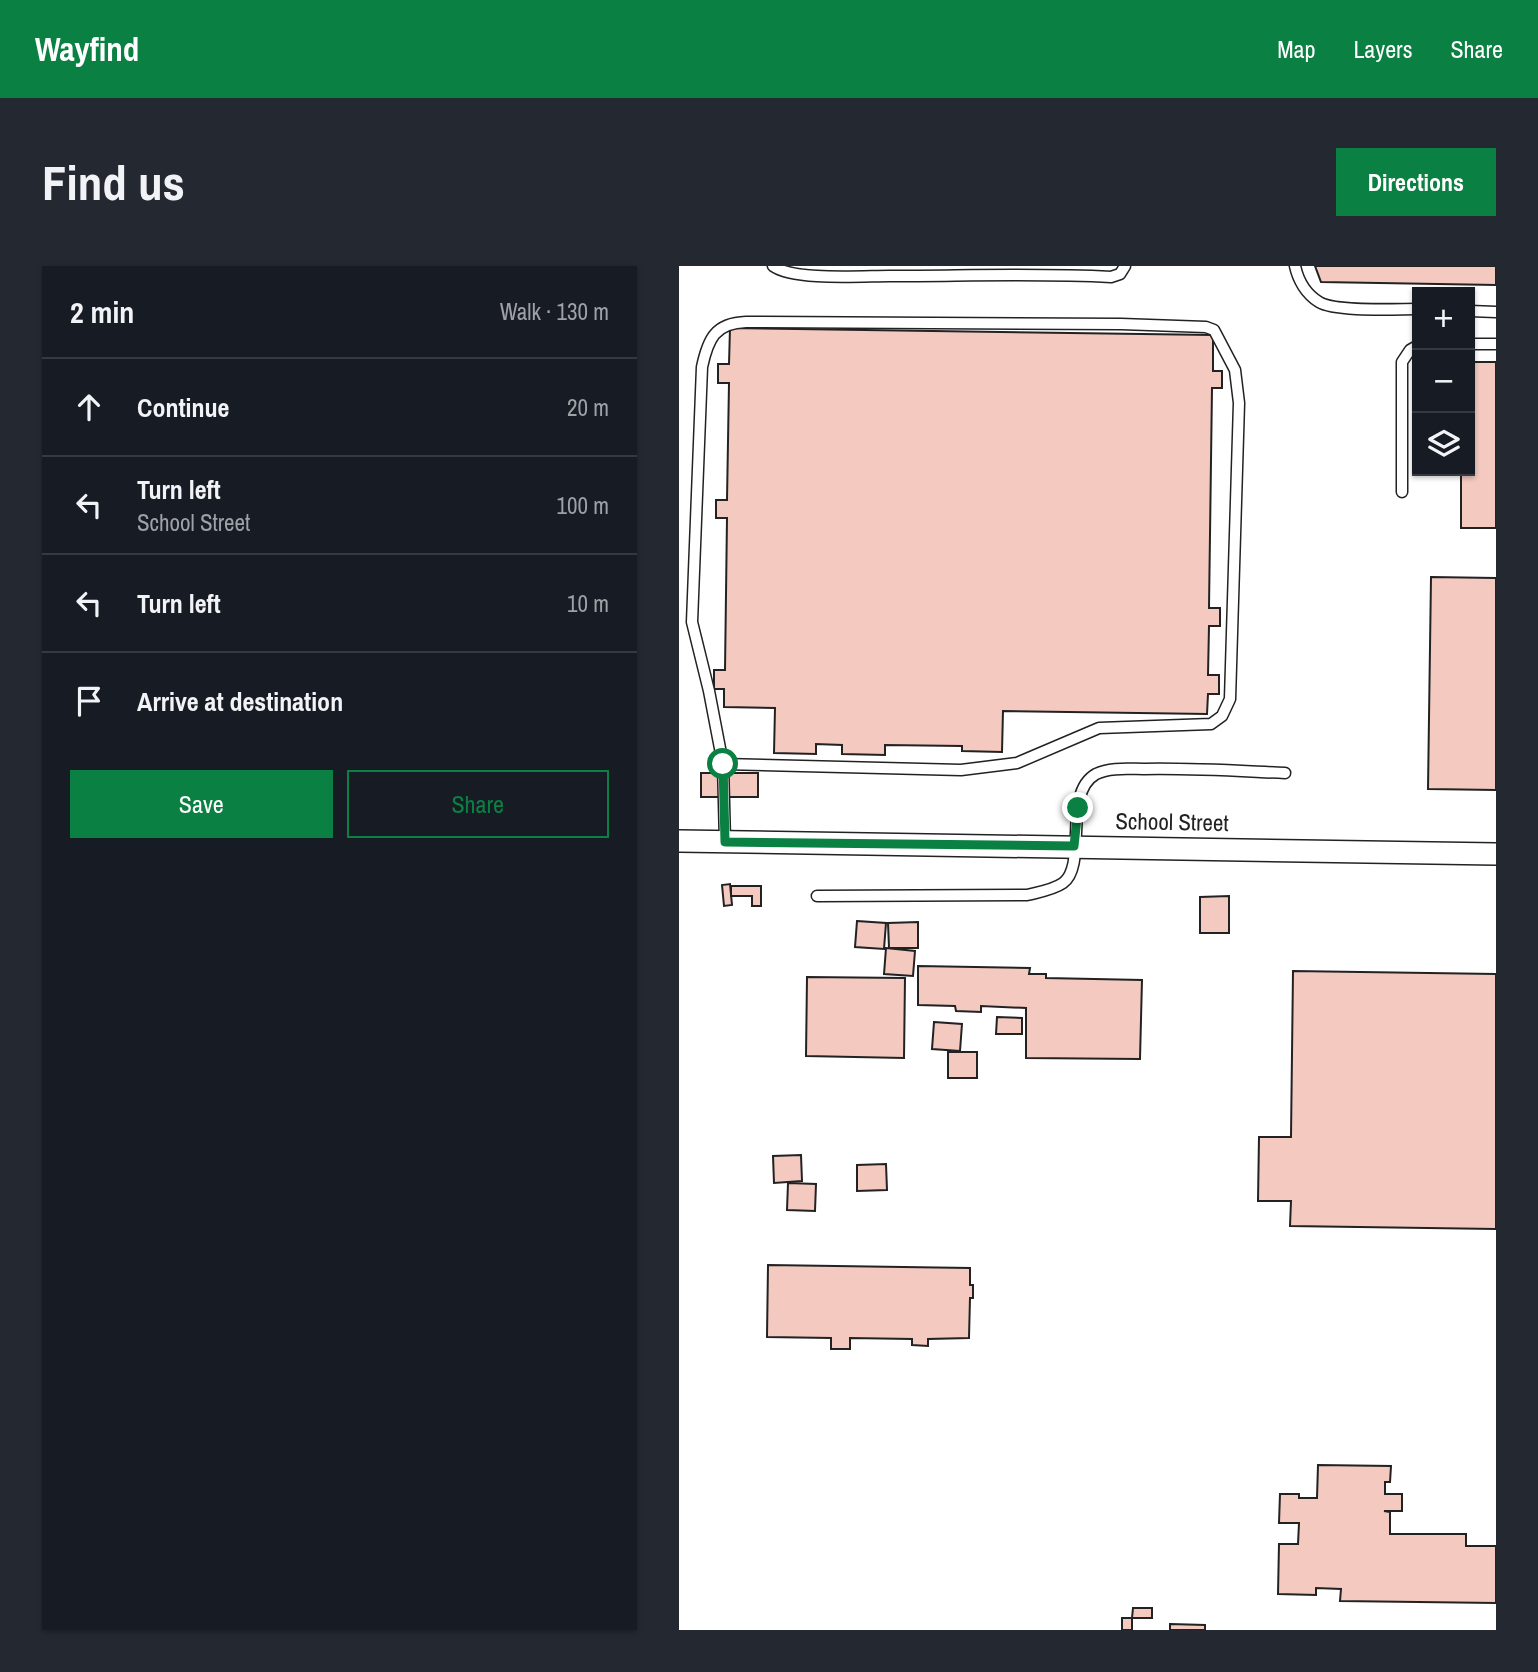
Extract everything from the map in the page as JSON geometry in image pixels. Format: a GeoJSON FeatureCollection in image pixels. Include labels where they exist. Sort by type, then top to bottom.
{"type":"FeatureCollection","features":[{"type":"Feature","properties":{"kind":"street","name":"School Street"},"geometry":{"type":"LineString","coordinates":[[679,841],[1496,853]]}},
{"type":"Feature","properties":{"kind":"lane"},"geometry":{"type":"LineString","coordinates":[[773,266],[794,274],[947,271],[1104,271],[1119,274],[1125,266]]}},
{"type":"Feature","properties":{"kind":"lane"},"geometry":{"type":"LineString","coordinates":[[1295,266],[1301,284],[1311,296],[1326,305],[1412,309]]}},
{"type":"Feature","properties":{"kind":"lane"},"geometry":{"type":"LineString","coordinates":[[1475,311],[1496,312]]}},
{"type":"Feature","properties":{"kind":"lane"},"geometry":{"type":"LineString","coordinates":[[723,764],[961,770],[992,768],[1017,763],[1099,728],[1205,725],[1222,716],[1230,699],[1239,403],[1235,370],[1214,330],[1206,327],[1121,324],[746,322],[726,325],[713,334],[706,347],[702,367],[692,622],[723,764],[725,842]]}},
{"type":"Feature","properties":{"kind":"lane"},"geometry":{"type":"LineString","coordinates":[[1475,344],[1496,344]]}},
{"type":"Feature","properties":{"kind":"lane"},"geometry":{"type":"LineString","coordinates":[[1402,492],[1402,362],[1412,349]]}},
{"type":"Feature","properties":{"kind":"lane"},"geometry":{"type":"LineString","coordinates":[[817,896],[1035,893],[1055,887],[1068,879],[1073,867],[1078,808],[1083,787],[1098,772],[1110,769],[1177,768],[1285,773]]}},
{"type":"Feature","properties":{"kind":"building"},"geometry":{"type":"Polygon","coordinates":[[[1315,266],[1496,266],[1496,285],[1321,282],[1315,266]]]}},
{"type":"Feature","properties":{"kind":"building"},"geometry":{"type":"Polygon","coordinates":[[[730,328],[1213,335],[1213,371],[1222,371],[1222,388],[1212,388],[1209,608],[1220,608],[1220,626],[1209,626],[1208,675],[1219,675],[1219,694],[1208,694],[1207,714],[1003,711],[1002,752],[962,751],[962,746],[885,745],[885,755],[842,754],[842,745],[816,744],[816,754],[774,753],[775,708],[724,707],[724,689],[714,689],[714,670],[725,670],[727,518],[716,518],[716,500],[727,500],[729,383],[718,383],[718,364],[729,364],[730,328]]]}},
{"type":"Feature","properties":{"kind":"building"},"geometry":{"type":"Polygon","coordinates":[[[1475,362],[1496,362],[1496,528],[1461,528],[1461,476],[1475,476],[1475,362]]]}},
{"type":"Feature","properties":{"kind":"building"},"geometry":{"type":"Polygon","coordinates":[[[1431,577],[1496,578],[1496,790],[1428,789],[1431,577]]]}},
{"type":"Feature","properties":{"kind":"building"},"geometry":{"type":"Polygon","coordinates":[[[701,773],[758,773],[758,797],[701,797],[701,773]]]}},
{"type":"Feature","properties":{"kind":"building"},"geometry":{"type":"Polygon","coordinates":[[[730,884],[732,905],[724,906],[722,885],[730,884]]]}},
{"type":"Feature","properties":{"kind":"building"},"geometry":{"type":"Polygon","coordinates":[[[731,886],[761,886],[761,906],[752,906],[752,896],[731,896],[731,886]]]}},
{"type":"Feature","properties":{"kind":"building"},"geometry":{"type":"Polygon","coordinates":[[[1229,896],[1229,933],[1200,933],[1200,897],[1229,896]]]}},
{"type":"Feature","properties":{"kind":"building"},"geometry":{"type":"Polygon","coordinates":[[[857,921],[886,923],[884,949],[855,947],[857,921]]]}},
{"type":"Feature","properties":{"kind":"building"},"geometry":{"type":"Polygon","coordinates":[[[918,922],[918,948],[889,948],[888,923],[918,922]]]}},
{"type":"Feature","properties":{"kind":"building"},"geometry":{"type":"Polygon","coordinates":[[[886,948],[915,951],[913,976],[884,974],[886,948]]]}},
{"type":"Feature","properties":{"kind":"building"},"geometry":{"type":"Polygon","coordinates":[[[918,966],[1030,968],[1029,974],[1046,974],[1046,978],[1142,980],[1140,1059],[1026,1058],[1026,1008],[981,1006],[981,1012],[956,1011],[955,1006],[918,1005],[918,966]]]}},
{"type":"Feature","properties":{"kind":"building"},"geometry":{"type":"Polygon","coordinates":[[[1293,971],[1496,974],[1496,1229],[1290,1226],[1291,1201],[1258,1201],[1259,1137],[1291,1137],[1293,971]]]}},
{"type":"Feature","properties":{"kind":"building"},"geometry":{"type":"Polygon","coordinates":[[[807,977],[905,978],[904,1058],[806,1056],[807,977]]]}},
{"type":"Feature","properties":{"kind":"building"},"geometry":{"type":"Polygon","coordinates":[[[997,1017],[1022,1018],[1022,1034],[996,1034],[997,1017]]]}},
{"type":"Feature","properties":{"kind":"building"},"geometry":{"type":"Polygon","coordinates":[[[934,1022],[962,1024],[960,1051],[932,1049],[934,1022]]]}},
{"type":"Feature","properties":{"kind":"building"},"geometry":{"type":"Polygon","coordinates":[[[948,1052],[977,1052],[977,1078],[948,1078],[948,1052]]]}},
{"type":"Feature","properties":{"kind":"building"},"geometry":{"type":"Polygon","coordinates":[[[801,1155],[802,1181],[774,1183],[773,1156],[801,1155]]]}},
{"type":"Feature","properties":{"kind":"building"},"geometry":{"type":"Polygon","coordinates":[[[886,1164],[887,1190],[857,1191],[857,1165],[886,1164]]]}},
{"type":"Feature","properties":{"kind":"building"},"geometry":{"type":"Polygon","coordinates":[[[788,1183],[816,1184],[815,1211],[787,1210],[788,1183]]]}},
{"type":"Feature","properties":{"kind":"building"},"geometry":{"type":"Polygon","coordinates":[[[768,1265],[970,1268],[973,1298],[970,1298],[969,1338],[928,1339],[928,1346],[912,1345],[912,1339],[850,1338],[850,1349],[831,1349],[831,1338],[767,1337],[768,1265]]]}},
{"type":"Feature","properties":{"kind":"building"},"geometry":{"type":"Polygon","coordinates":[[[1318,1465],[1391,1466],[1390,1482],[1385,1482],[1385,1494],[1402,1494],[1402,1511],[1384,1511],[1390,1512],[1390,1534],[1466,1534],[1466,1546],[1496,1546],[1496,1603],[1340,1601],[1341,1589],[1316,1588],[1316,1595],[1278,1594],[1279,1544],[1298,1544],[1299,1523],[1279,1523],[1280,1494],[1317,1498],[1318,1465]]]}},
{"type":"Feature","properties":{"kind":"building"},"geometry":{"type":"Polygon","coordinates":[[[1133,1608],[1152,1608],[1152,1618],[1132,1618],[1133,1608]]]}},
{"type":"Feature","properties":{"kind":"building"},"geometry":{"type":"Polygon","coordinates":[[[1122,1618],[1132,1618],[1132,1630],[1122,1630],[1122,1618]]]}},
{"type":"Feature","properties":{"kind":"building"},"geometry":{"type":"Polygon","coordinates":[[[1170,1624],[1205,1625],[1205,1630],[1170,1630],[1170,1624]]]}},
{"type":"Feature","properties":{"kind":"route"},"geometry":{"type":"LineString","coordinates":[[723,764],[725,842],[1074,846],[1078,808]]}}]}
